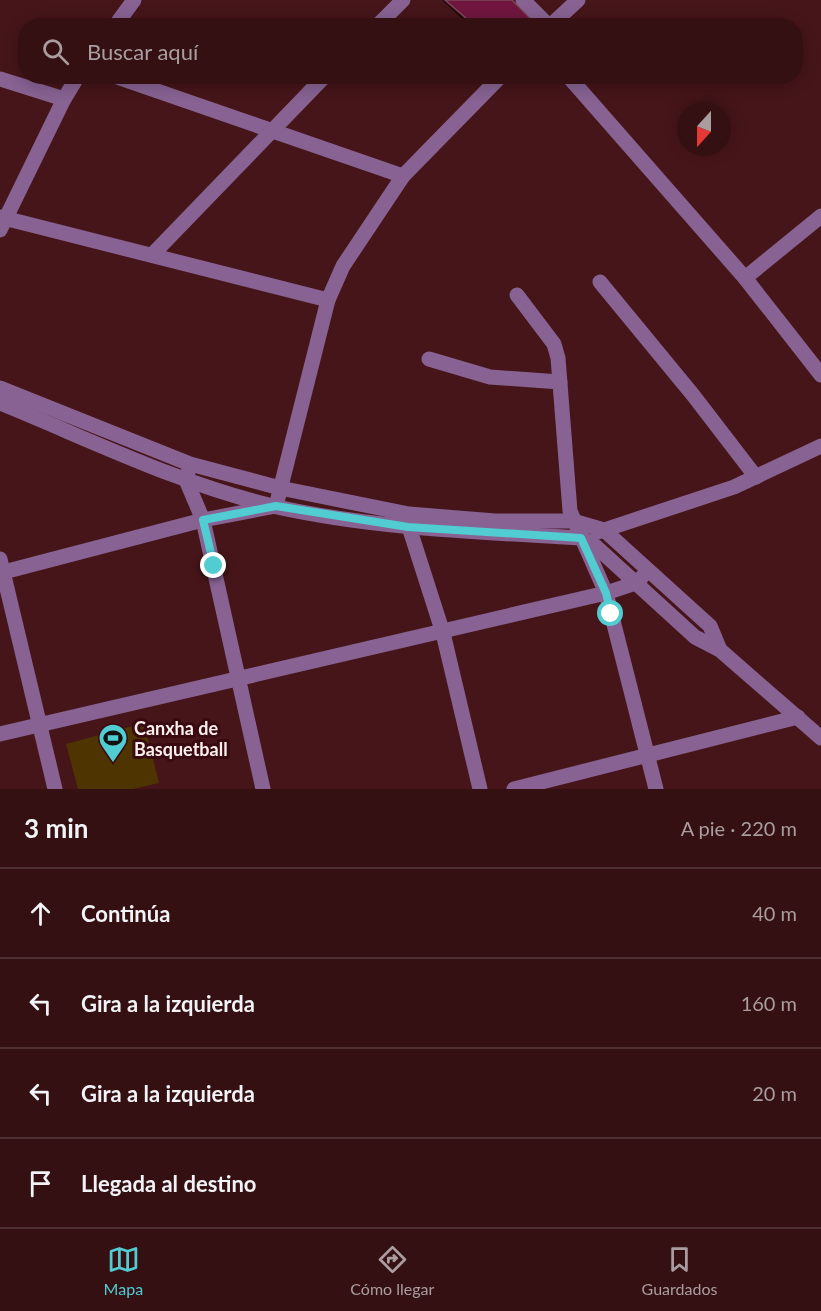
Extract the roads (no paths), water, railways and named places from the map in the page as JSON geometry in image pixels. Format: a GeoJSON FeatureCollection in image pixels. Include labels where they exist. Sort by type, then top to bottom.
{"type":"FeatureCollection","features":[{"type":"Feature","properties":{"kind":"street"},"geometry":{"type":"LineString","coordinates":[[121,18],[134,0]]}},
{"type":"Feature","properties":{"kind":"street"},"geometry":{"type":"LineString","coordinates":[[385,18],[403,0]]}},
{"type":"Feature","properties":{"kind":"street"},"geometry":{"type":"LineString","coordinates":[[523,0],[541,18]]}},
{"type":"Feature","properties":{"kind":"street"},"geometry":{"type":"LineString","coordinates":[[558,18],[578,0]]}},
{"type":"Feature","properties":{"kind":"street"},"geometry":{"type":"LineString","coordinates":[[0,79],[63,99]]}},
{"type":"Feature","properties":{"kind":"street"},"geometry":{"type":"LineString","coordinates":[[73,84],[1,222],[152,255],[328,300]]}},
{"type":"Feature","properties":{"kind":"street"},"geometry":{"type":"LineString","coordinates":[[137,84],[403,176]]}},
{"type":"Feature","properties":{"kind":"street"},"geometry":{"type":"LineString","coordinates":[[152,255],[318,84]]}},
{"type":"Feature","properties":{"kind":"street"},"geometry":{"type":"LineString","coordinates":[[276,506],[328,300],[343,266],[403,176],[493,84]]}},
{"type":"Feature","properties":{"kind":"street"},"geometry":{"type":"LineString","coordinates":[[575,84],[745,278],[821,375]]}},
{"type":"Feature","properties":{"kind":"street"},"geometry":{"type":"LineString","coordinates":[[745,278],[821,216]]}},
{"type":"Feature","properties":{"kind":"street"},"geometry":{"type":"LineString","coordinates":[[600,282],[693,395],[756,477]]}},
{"type":"Feature","properties":{"kind":"street"},"geometry":{"type":"LineString","coordinates":[[517,295],[554,344],[558,357],[568,500],[573,521],[606,593],[656,789]]}},
{"type":"Feature","properties":{"kind":"street"},"geometry":{"type":"LineString","coordinates":[[429,359],[490,377],[560,382]]}},
{"type":"Feature","properties":{"kind":"street"},"geometry":{"type":"LineString","coordinates":[[0,388],[190,464],[409,521],[573,521],[604,530],[710,626],[720,650]]}},
{"type":"Feature","properties":{"kind":"street"},"geometry":{"type":"LineString","coordinates":[[0,403],[186,480],[276,506],[581,538],[592,543],[694,637],[720,650],[821,738]]}},
{"type":"Feature","properties":{"kind":"street"},"geometry":{"type":"LineString","coordinates":[[581,538],[734,487],[821,446]]}},
{"type":"Feature","properties":{"kind":"street"},"geometry":{"type":"LineString","coordinates":[[190,464],[186,480],[203,520],[264,789]]}},
{"type":"Feature","properties":{"kind":"street"},"geometry":{"type":"LineString","coordinates":[[55,789],[1,568],[203,520],[276,506]]}},
{"type":"Feature","properties":{"kind":"street"},"geometry":{"type":"LineString","coordinates":[[409,521],[443,633],[480,789]]}},
{"type":"Feature","properties":{"kind":"street"},"geometry":{"type":"LineString","coordinates":[[0,734],[40,723],[443,633],[606,593],[636,583],[648,571]]}},
{"type":"Feature","properties":{"kind":"street"},"geometry":{"type":"LineString","coordinates":[[514,789],[648,757],[798,717]]}},
{"type":"Feature","properties":{"kind":"place","name":"Canxha de Basquetball"},"geometry":{"type":"Point","coordinates":[113,764]}}]}
